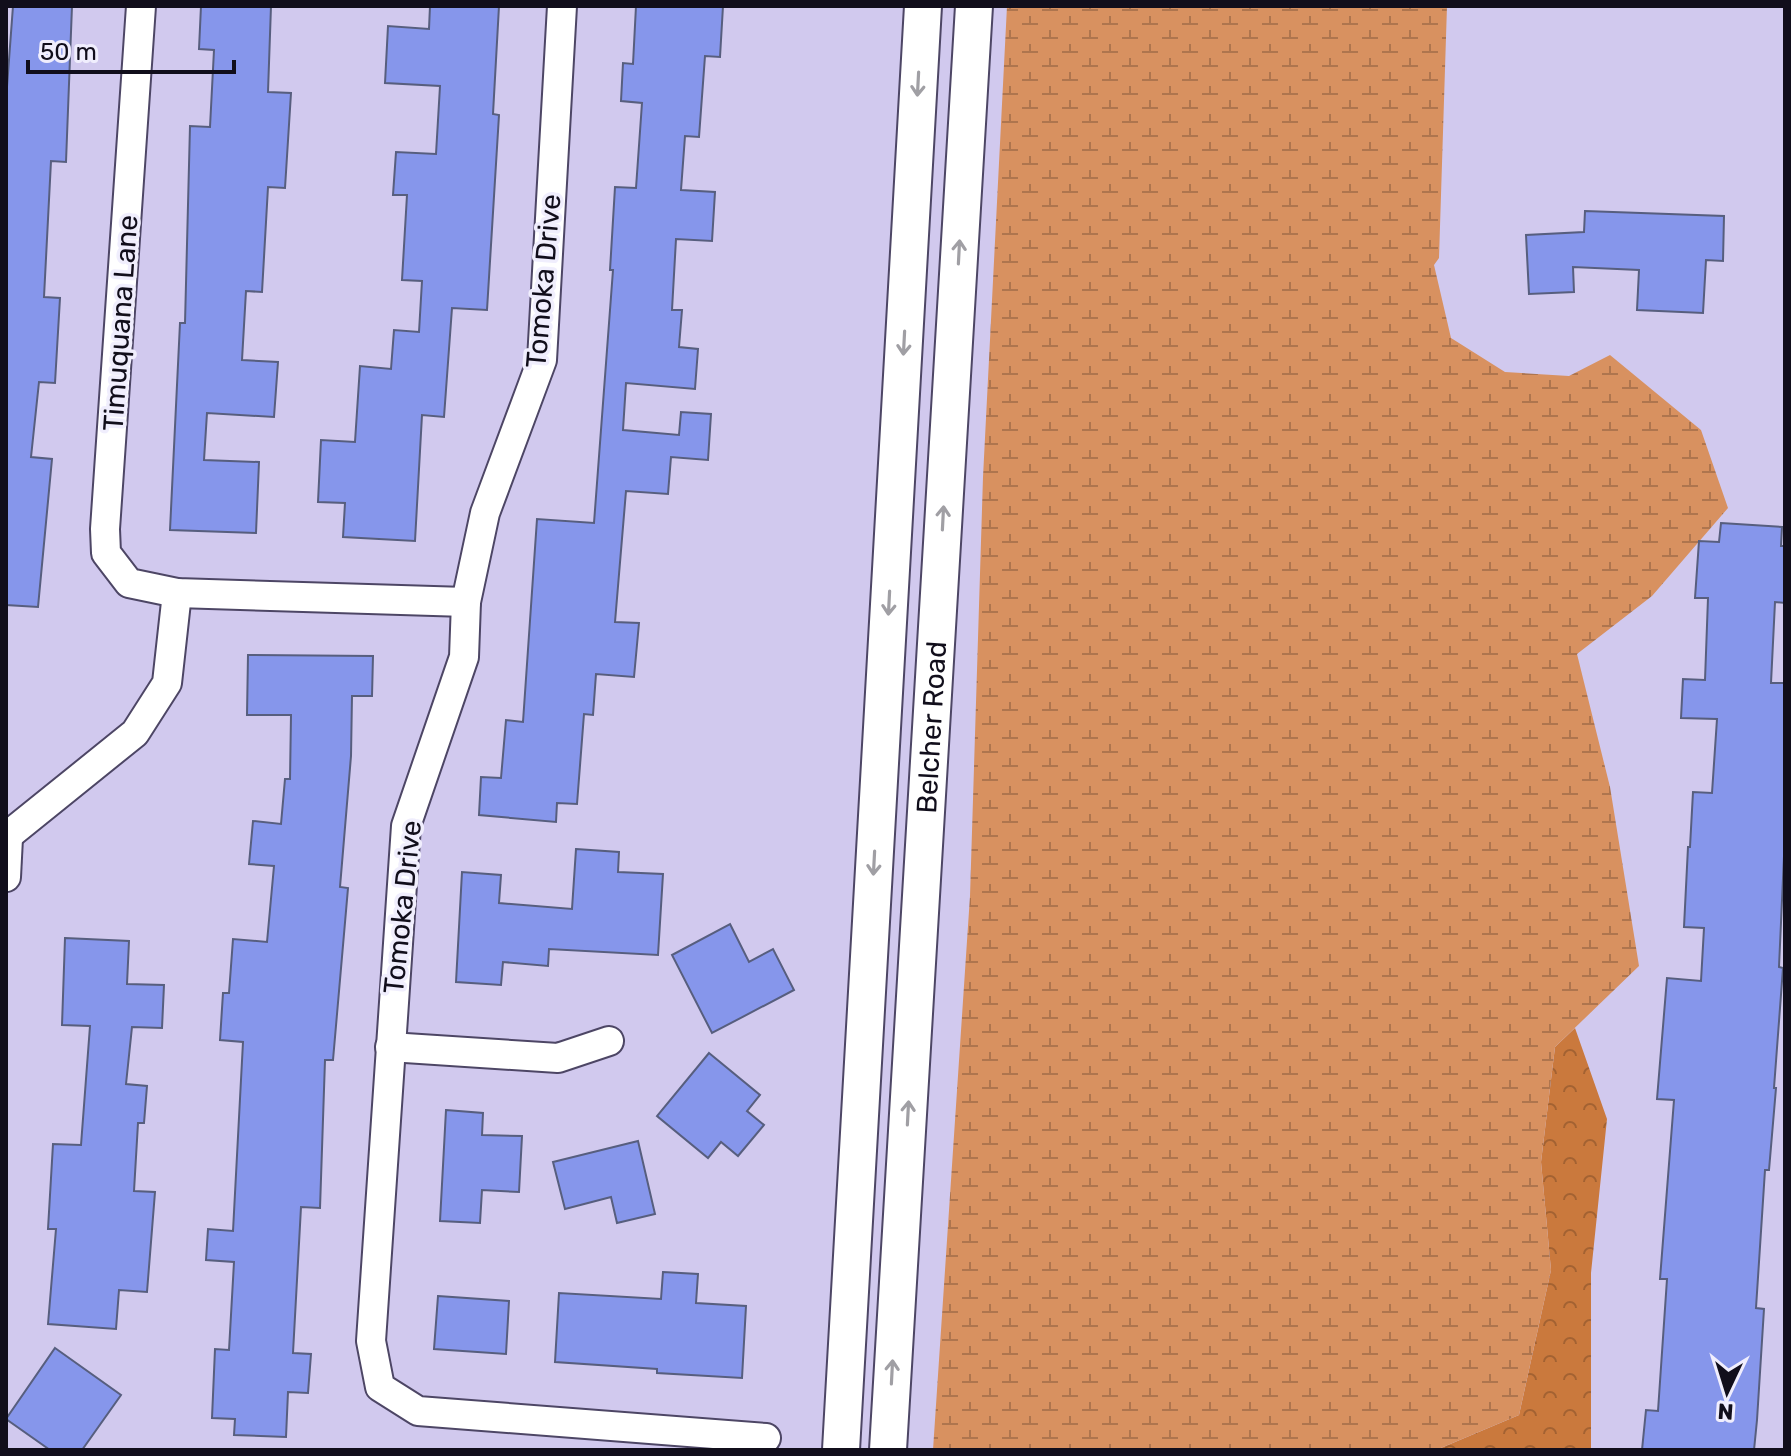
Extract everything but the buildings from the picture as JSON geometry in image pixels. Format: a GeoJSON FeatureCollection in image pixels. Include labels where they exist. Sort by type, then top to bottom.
{"type":"FeatureCollection","features":[{"type":"Feature","properties":{"kind":"main road","name":"Belcher Road"},"geometry":{"type":"LineString","coordinates":[[841,1450],[923,6]]}},
{"type":"Feature","properties":{"kind":"main road","name":"Belcher Road"},"geometry":{"type":"LineString","coordinates":[[888,1450],[974,6]]}},
{"type":"Feature","properties":{"kind":"street","name":"Timuquana Lane"},"geometry":{"type":"LineString","coordinates":[[141,6],[105,529],[106,553],[129,583],[177,593],[466,602]]}},
{"type":"Feature","properties":{"kind":"street","name":"Tomoka Drive"},"geometry":{"type":"LineString","coordinates":[[562,6],[542,360],[485,513],[466,602],[464,657],[406,826],[371,1341],[380,1387],[418,1411],[766,1438]]}},
{"type":"Feature","properties":{"kind":"street"},"geometry":{"type":"LineString","coordinates":[[6,877],[7,837],[135,733],[167,683],[177,593]]}},
{"type":"Feature","properties":{"kind":"street"},"geometry":{"type":"LineString","coordinates":[[390,1047],[558,1058],[609,1041]]}},
{"type":"Feature","properties":{"kind":"green space"},"geometry":{"type":"Polygon","coordinates":[[[1007,6],[1447,6],[1439,258],[1434,265],[1451,338],[1505,372],[1569,376],[1610,355],[1701,430],[1728,508],[1652,596],[1577,654],[1610,787],[1639,966],[1555,1047],[1541,1162],[1551,1270],[1519,1415],[1436,1450],[933,1450],[970,896],[983,477],[1007,6]]]}},
{"type":"Feature","properties":{"kind":"green space"},"geometry":{"type":"Polygon","coordinates":[[[1575,1028],[1607,1119],[1591,1273],[1591,1450],[1436,1450],[1519,1415],[1551,1270],[1541,1162],[1555,1047],[1575,1028]]]}}]}
